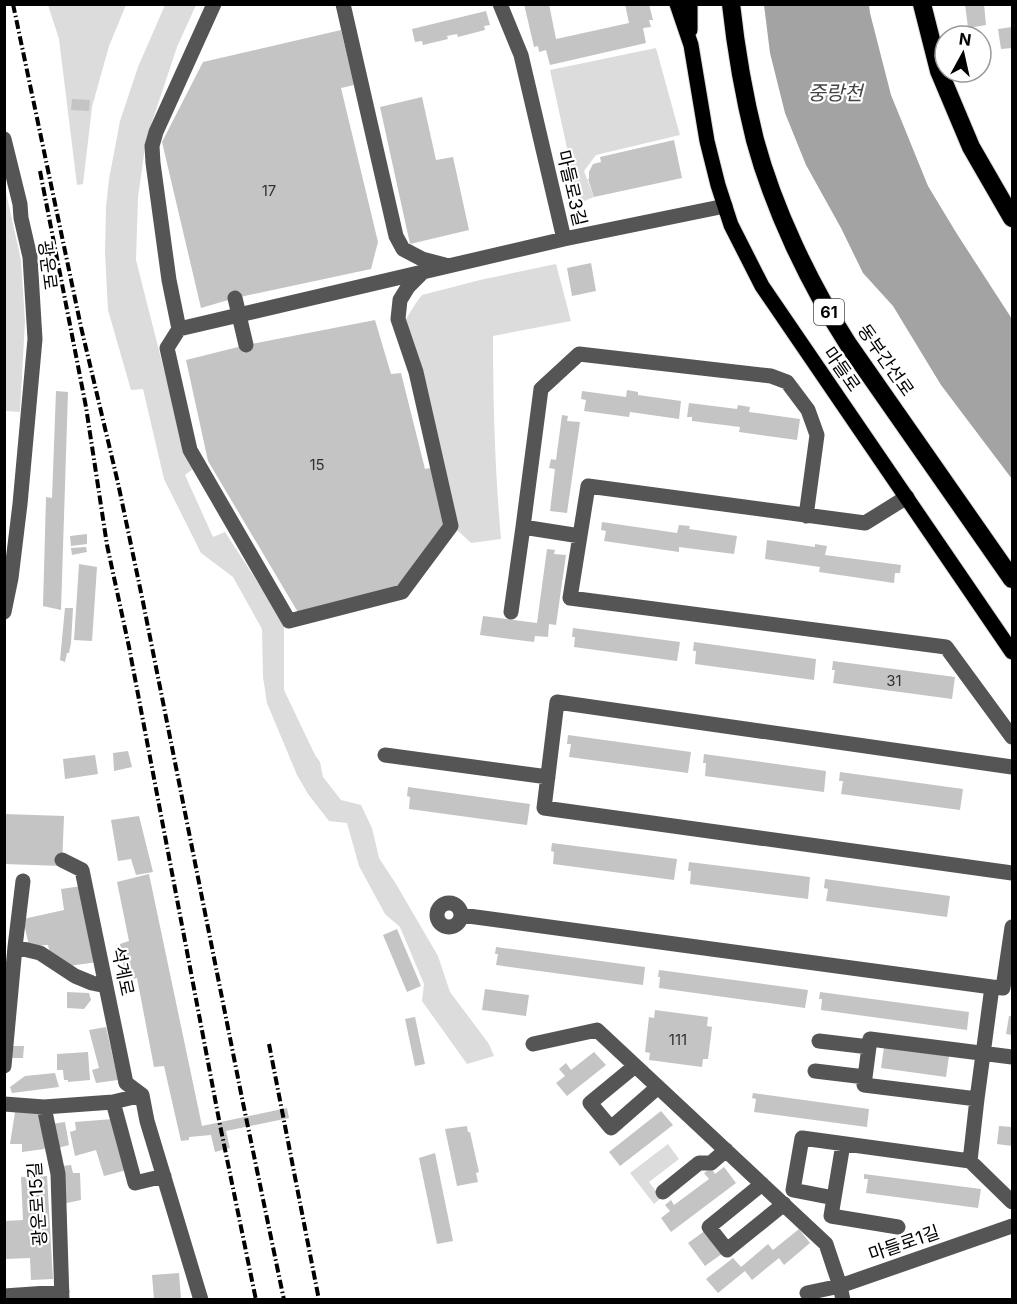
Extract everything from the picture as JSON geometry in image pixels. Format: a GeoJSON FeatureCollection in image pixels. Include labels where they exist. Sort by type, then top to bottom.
{"type":"FeatureCollection","features":[{"type":"Feature","properties":{"kind":"highway","name":"동부간선로"},"geometry":{"type":"LineString","coordinates":[[731,4],[743,87],[756,141],[773,193],[807,270],[848,344],[1012,579]]}},
{"type":"Feature","properties":{"kind":"highway"},"geometry":{"type":"LineString","coordinates":[[922,4],[939,71],[971,147],[1012,218]]}},
{"type":"Feature","properties":{"kind":"main road","name":"마들로"},"geometry":{"type":"LineString","coordinates":[[677,4],[691,45]]}},
{"type":"Feature","properties":{"kind":"main road","name":"마들로"},"geometry":{"type":"LineString","coordinates":[[690,4],[691,45],[707,141],[731,225],[762,286],[1012,652]]}},
{"type":"Feature","properties":{"kind":"street"},"geometry":{"type":"LineString","coordinates":[[214,4],[156,132],[152,146],[169,280],[178,329],[167,348],[190,450],[289,621],[402,592],[451,526],[416,372],[398,319]]}},
{"type":"Feature","properties":{"kind":"street"},"geometry":{"type":"LineString","coordinates":[[343,4],[396,236],[404,249],[422,259],[448,266]]}},
{"type":"Feature","properties":{"kind":"street","name":"마들로3길"},"geometry":{"type":"LineString","coordinates":[[500,4],[521,55],[564,239],[725,206]]}},
{"type":"Feature","properties":{"kind":"street","name":"광운로"},"geometry":{"type":"LineString","coordinates":[[4,139],[30,257],[35,339],[20,504],[11,578],[4,612]]}},
{"type":"Feature","properties":{"kind":"street"},"geometry":{"type":"LineString","coordinates":[[178,329],[564,239]]}},
{"type":"Feature","properties":{"kind":"street"},"geometry":{"type":"LineString","coordinates":[[424,271],[408,287],[400,300],[398,319],[430,468]]}},
{"type":"Feature","properties":{"kind":"street"},"geometry":{"type":"LineString","coordinates":[[235,298],[246,345]]}},
{"type":"Feature","properties":{"kind":"street"},"geometry":{"type":"LineString","coordinates":[[511,612],[541,389],[579,354],[771,376],[787,382],[808,410],[817,435],[806,516]]}},
{"type":"Feature","properties":{"kind":"street"},"geometry":{"type":"LineString","coordinates":[[907,497],[864,523],[588,486],[570,598],[946,647],[1012,738]]}},
{"type":"Feature","properties":{"kind":"street"},"geometry":{"type":"LineString","coordinates":[[523,527],[580,536]]}},
{"type":"Feature","properties":{"kind":"street"},"geometry":{"type":"LineString","coordinates":[[1012,767],[557,702],[544,808],[1012,873]]}},
{"type":"Feature","properties":{"kind":"street"},"geometry":{"type":"LineString","coordinates":[[385,755],[548,777]]}},
{"type":"Feature","properties":{"kind":"street","name":"석계로"},"geometry":{"type":"LineString","coordinates":[[62,860],[84,867],[126,1083],[142,1095],[147,1121],[201,1299]]}},
{"type":"Feature","properties":{"kind":"street"},"geometry":{"type":"LineString","coordinates":[[4,1066],[23,881]]}},
{"type":"Feature","properties":{"kind":"street"},"geometry":{"type":"LineString","coordinates":[[461,915],[1003,988]]}},
{"type":"Feature","properties":{"kind":"street"},"geometry":{"type":"LineString","coordinates":[[970,1161],[983,1054],[1003,988],[1012,927]]}},
{"type":"Feature","properties":{"kind":"street"},"geometry":{"type":"LineString","coordinates":[[15,947],[40,953],[75,976],[106,986]]}},
{"type":"Feature","properties":{"kind":"street"},"geometry":{"type":"LineString","coordinates":[[533,1044],[597,1030],[826,1244],[841,1293]]}},
{"type":"Feature","properties":{"kind":"street"},"geometry":{"type":"LineString","coordinates":[[977,1099],[864,1085],[870,1039],[1012,1057]]}},
{"type":"Feature","properties":{"kind":"street"},"geometry":{"type":"LineString","coordinates":[[819,1041],[869,1047]]}},
{"type":"Feature","properties":{"kind":"street"},"geometry":{"type":"LineString","coordinates":[[635,1066],[590,1103],[611,1128],[658,1087]]}},
{"type":"Feature","properties":{"kind":"street"},"geometry":{"type":"LineString","coordinates":[[815,1071],[865,1077]]}},
{"type":"Feature","properties":{"kind":"street"},"geometry":{"type":"LineString","coordinates":[[4,1104],[44,1107],[113,1102],[142,1095]]}},
{"type":"Feature","properties":{"kind":"street"},"geometry":{"type":"LineString","coordinates":[[113,1102],[135,1183],[164,1176]]}},
{"type":"Feature","properties":{"kind":"street","name":"광운로15길"},"geometry":{"type":"LineString","coordinates":[[44,1107],[58,1174],[62,1296]]}},
{"type":"Feature","properties":{"kind":"street"},"geometry":{"type":"LineString","coordinates":[[834,1198],[793,1190],[802,1138],[970,1161],[1012,1202]]}},
{"type":"Feature","properties":{"kind":"street"},"geometry":{"type":"LineString","coordinates":[[843,1144],[831,1216],[898,1227]]}},
{"type":"Feature","properties":{"kind":"street"},"geometry":{"type":"LineString","coordinates":[[663,1191],[699,1163],[711,1164],[726,1150]]}},
{"type":"Feature","properties":{"kind":"street"},"geometry":{"type":"LineString","coordinates":[[762,1184],[709,1227],[727,1250],[784,1204]]}},
{"type":"Feature","properties":{"kind":"street","name":"마들로1길"},"geometry":{"type":"LineString","coordinates":[[807,1293],[841,1293],[1012,1226]]}},
{"type":"Feature","properties":{"kind":"street"},"geometry":{"type":"LineString","coordinates":[[4,1296],[62,1296]]}},
{"type":"Feature","properties":{"kind":"shaded area"},"geometry":{"type":"Polygon","coordinates":[[[48,5],[126,5],[109,46],[92,107],[83,184],[77,185],[59,39],[48,5]]]}},
{"type":"Feature","properties":{"kind":"shaded area"},"geometry":{"type":"Polygon","coordinates":[[[165,5],[196,5],[177,47],[146,140],[138,197],[136,260],[185,453],[193,469],[185,475],[213,537],[225,532],[284,623],[284,690],[320,762],[323,777],[341,800],[361,805],[372,828],[379,858],[438,956],[450,992],[489,1044],[494,1056],[467,1064],[422,1001],[424,984],[400,927],[385,914],[359,866],[347,823],[329,821],[308,794],[297,775],[267,703],[263,677],[262,629],[233,577],[201,553],[164,479],[143,389],[131,390],[108,310],[105,253],[106,207],[120,121],[138,67],[165,5]]]}},
{"type":"Feature","properties":{"kind":"shaded area"},"geometry":{"type":"Polygon","coordinates":[[[656,48],[680,135],[596,155],[584,171],[594,197],[579,203],[550,70],[656,48]]]}},
{"type":"Feature","properties":{"kind":"shaded area"},"geometry":{"type":"Polygon","coordinates":[[[5,188],[21,260],[25,321],[20,412],[6,411],[5,413],[5,188]]]}},
{"type":"Feature","properties":{"kind":"shaded area"},"geometry":{"type":"Polygon","coordinates":[[[556,264],[571,321],[493,336],[495,438],[501,539],[471,543],[456,529],[406,319],[422,295],[556,264]]]}},
{"type":"Feature","properties":{"kind":"shaded area"},"geometry":{"type":"Polygon","coordinates":[[[668,1144],[679,1159],[649,1182],[661,1198],[654,1204],[630,1173],[668,1144]]]}},
{"type":"Feature","properties":{"kind":"water","name":"중랑천"},"geometry":{"type":"Polygon","coordinates":[[[764,5],[869,5],[891,95],[928,186],[1012,319],[1012,479],[941,385],[893,306],[863,273],[806,165],[785,113],[770,53],[764,5]]]}},
{"type":"Feature","properties":{"kind":"building"},"geometry":{"type":"Polygon","coordinates":[[[524,4],[549,4],[556,39],[629,23],[625,4],[649,4],[653,20],[649,20],[651,27],[643,28],[646,43],[550,65],[546,50],[539,52],[538,46],[534,47],[524,4]]]}},
{"type":"Feature","properties":{"kind":"building"},"geometry":{"type":"Polygon","coordinates":[[[965,4],[984,4],[986,24],[968,24],[965,4]]]}},
{"type":"Feature","properties":{"kind":"building"},"geometry":{"type":"Polygon","coordinates":[[[486,11],[490,25],[484,26],[485,30],[458,37],[457,34],[447,36],[448,39],[423,45],[422,41],[415,42],[412,29],[486,11]]]}},
{"type":"Feature","properties":{"kind":"building"},"geometry":{"type":"Polygon","coordinates":[[[1012,27],[1012,48],[1001,49],[998,29],[1012,27]]]}},
{"type":"Feature","properties":{"kind":"building"},"geometry":{"type":"Polygon","coordinates":[[[341,30],[354,85],[341,88],[378,242],[371,269],[235,298],[201,308],[162,142],[203,62],[341,30]]]}},
{"type":"Feature","properties":{"kind":"building"},"geometry":{"type":"Polygon","coordinates":[[[422,97],[436,160],[453,157],[469,230],[410,244],[380,107],[422,97]]]}},
{"type":"Feature","properties":{"kind":"building"},"geometry":{"type":"Polygon","coordinates":[[[72,99],[90,100],[89,111],[71,110],[72,99]]]}},
{"type":"Feature","properties":{"kind":"building"},"geometry":{"type":"Polygon","coordinates":[[[674,140],[682,178],[594,197],[588,179],[589,172],[593,164],[601,162],[600,157],[674,140]]]}},
{"type":"Feature","properties":{"kind":"building"},"geometry":{"type":"Polygon","coordinates":[[[591,263],[596,291],[572,296],[567,268],[591,263]]]}},
{"type":"Feature","properties":{"kind":"building"},"geometry":{"type":"Polygon","coordinates":[[[375,320],[391,374],[401,373],[425,469],[435,467],[447,524],[405,587],[299,614],[208,461],[186,360],[246,345],[375,320]]]}},
{"type":"Feature","properties":{"kind":"building"},"geometry":{"type":"Polygon","coordinates":[[[627,390],[638,392],[638,395],[681,401],[679,419],[630,412],[629,417],[584,411],[586,400],[581,399],[582,391],[626,397],[627,390]]]}},
{"type":"Feature","properties":{"kind":"building"},"geometry":{"type":"Polygon","coordinates":[[[56,391],[68,392],[61,610],[43,606],[46,497],[52,498],[56,391]]]}},
{"type":"Feature","properties":{"kind":"building"},"geometry":{"type":"Polygon","coordinates":[[[689,403],[737,409],[738,405],[750,407],[749,412],[800,419],[797,440],[739,432],[740,427],[692,421],[692,417],[687,417],[689,403]]]}},
{"type":"Feature","properties":{"kind":"building"},"geometry":{"type":"Polygon","coordinates":[[[562,415],[568,416],[567,421],[580,422],[567,513],[550,511],[555,469],[549,468],[551,459],[556,460],[562,415]]]}},
{"type":"Feature","properties":{"kind":"building"},"geometry":{"type":"Polygon","coordinates":[[[602,522],[677,533],[679,525],[690,526],[689,529],[737,536],[734,554],[679,547],[679,552],[604,541],[606,531],[601,530],[602,522]]]}},
{"type":"Feature","properties":{"kind":"building"},"geometry":{"type":"Polygon","coordinates":[[[87,534],[87,544],[71,546],[70,536],[87,534]]]}},
{"type":"Feature","properties":{"kind":"building"},"geometry":{"type":"Polygon","coordinates":[[[767,540],[815,547],[815,544],[827,546],[825,555],[901,565],[900,573],[895,573],[894,583],[819,572],[820,567],[765,559],[767,540]]]}},
{"type":"Feature","properties":{"kind":"building"},"geometry":{"type":"Polygon","coordinates":[[[86,547],[87,552],[72,555],[71,548],[86,547]]]}},
{"type":"Feature","properties":{"kind":"building"},"geometry":{"type":"Polygon","coordinates":[[[547,549],[555,550],[554,554],[566,555],[556,625],[549,624],[548,637],[535,636],[534,642],[480,635],[483,616],[537,623],[547,549]]]}},
{"type":"Feature","properties":{"kind":"building"},"geometry":{"type":"Polygon","coordinates":[[[79,564],[97,567],[92,641],[74,640],[79,564]]]}},
{"type":"Feature","properties":{"kind":"building"},"geometry":{"type":"Polygon","coordinates":[[[65,608],[73,608],[71,643],[65,662],[60,660],[65,608]]]}},
{"type":"Feature","properties":{"kind":"building"},"geometry":{"type":"Polygon","coordinates":[[[573,628],[680,642],[677,661],[574,647],[573,628]]]}},
{"type":"Feature","properties":{"kind":"building"},"geometry":{"type":"Polygon","coordinates":[[[694,642],[816,659],[814,680],[695,664],[694,642]]]}},
{"type":"Feature","properties":{"kind":"building"},"geometry":{"type":"Polygon","coordinates":[[[833,661],[955,677],[952,699],[833,683],[835,670],[832,670],[833,661]]]}},
{"type":"Feature","properties":{"kind":"building"},"geometry":{"type":"Polygon","coordinates":[[[568,735],[691,752],[688,773],[569,757],[571,744],[567,744],[568,735]]]}},
{"type":"Feature","properties":{"kind":"building"},"geometry":{"type":"Polygon","coordinates":[[[128,751],[132,767],[114,771],[113,753],[128,751]]]}},
{"type":"Feature","properties":{"kind":"building"},"geometry":{"type":"Polygon","coordinates":[[[704,754],[826,771],[824,792],[705,776],[704,754]]]}},
{"type":"Feature","properties":{"kind":"building"},"geometry":{"type":"Polygon","coordinates":[[[95,755],[98,774],[65,779],[63,759],[95,755]]]}},
{"type":"Feature","properties":{"kind":"building"},"geometry":{"type":"Polygon","coordinates":[[[840,772],[963,789],[960,810],[841,794],[843,781],[839,781],[840,772]]]}},
{"type":"Feature","properties":{"kind":"building"},"geometry":{"type":"Polygon","coordinates":[[[408,787],[530,804],[527,825],[409,809],[408,787]]]}},
{"type":"Feature","properties":{"kind":"building"},"geometry":{"type":"Polygon","coordinates":[[[4,814],[64,816],[62,866],[4,864],[4,814]]]}},
{"type":"Feature","properties":{"kind":"building"},"geometry":{"type":"Polygon","coordinates":[[[139,816],[153,872],[136,875],[131,859],[118,861],[111,820],[139,816]]]}},
{"type":"Feature","properties":{"kind":"building"},"geometry":{"type":"Polygon","coordinates":[[[552,843],[677,859],[674,880],[553,864],[552,843]]]}},
{"type":"Feature","properties":{"kind":"building"},"geometry":{"type":"Polygon","coordinates":[[[689,862],[810,877],[808,899],[690,884],[689,862]]]}},
{"type":"Feature","properties":{"kind":"building"},"geometry":{"type":"Polygon","coordinates":[[[149,874],[202,1126],[287,1108],[289,1118],[226,1131],[230,1148],[215,1152],[211,1135],[189,1137],[189,1140],[181,1141],[164,1066],[154,1067],[137,978],[126,980],[120,944],[129,941],[117,882],[149,874]]]}},
{"type":"Feature","properties":{"kind":"building"},"geometry":{"type":"Polygon","coordinates":[[[825,879],[950,896],[947,917],[826,901],[828,889],[824,888],[825,879]]]}},
{"type":"Feature","properties":{"kind":"building"},"geometry":{"type":"Polygon","coordinates":[[[82,886],[98,962],[68,966],[50,954],[48,945],[29,946],[23,919],[64,910],[61,889],[82,886]]]}},
{"type":"Feature","properties":{"kind":"building"},"geometry":{"type":"Polygon","coordinates":[[[397,929],[421,986],[407,992],[383,935],[397,929]]]}},
{"type":"Feature","properties":{"kind":"building"},"geometry":{"type":"Polygon","coordinates":[[[496,947],[645,967],[643,985],[496,965],[498,954],[495,954],[496,947]]]}},
{"type":"Feature","properties":{"kind":"building"},"geometry":{"type":"Polygon","coordinates":[[[659,970],[808,990],[805,1008],[659,988],[659,970]]]}},
{"type":"Feature","properties":{"kind":"building"},"geometry":{"type":"Polygon","coordinates":[[[485,989],[529,995],[526,1016],[482,1010],[485,989]]]}},
{"type":"Feature","properties":{"kind":"building"},"geometry":{"type":"Polygon","coordinates":[[[67,992],[89,993],[91,1000],[84,1009],[67,1008],[67,992]]]}},
{"type":"Feature","properties":{"kind":"building"},"geometry":{"type":"Polygon","coordinates":[[[820,992],[969,1012],[967,1030],[821,1010],[820,992]]]}},
{"type":"Feature","properties":{"kind":"building"},"geometry":{"type":"Polygon","coordinates":[[[655,1010],[708,1017],[707,1026],[712,1027],[708,1059],[703,1059],[702,1067],[649,1060],[650,1053],[645,1052],[649,1017],[654,1018],[655,1010]]]}},
{"type":"Feature","properties":{"kind":"building"},"geometry":{"type":"Polygon","coordinates":[[[1009,1016],[1012,1016],[1012,1035],[1006,1034],[1009,1016]]]}},
{"type":"Feature","properties":{"kind":"building"},"geometry":{"type":"Polygon","coordinates":[[[415,1017],[425,1064],[415,1066],[405,1019],[415,1017]]]}},
{"type":"Feature","properties":{"kind":"building"},"geometry":{"type":"Polygon","coordinates":[[[106,1027],[118,1080],[96,1083],[92,1070],[99,1068],[89,1030],[106,1027]]]}},
{"type":"Feature","properties":{"kind":"building"},"geometry":{"type":"Polygon","coordinates":[[[10,1046],[24,1046],[23,1058],[10,1058],[10,1046]]]}},
{"type":"Feature","properties":{"kind":"building"},"geometry":{"type":"Polygon","coordinates":[[[884,1047],[949,1056],[946,1077],[881,1068],[884,1047]]]}},
{"type":"Feature","properties":{"kind":"building"},"geometry":{"type":"Polygon","coordinates":[[[88,1052],[90,1080],[68,1082],[64,1080],[63,1070],[57,1070],[57,1054],[88,1052]]]}},
{"type":"Feature","properties":{"kind":"building"},"geometry":{"type":"Polygon","coordinates":[[[594,1052],[606,1065],[567,1096],[556,1083],[565,1076],[559,1069],[566,1063],[571,1070],[594,1052]]]}},
{"type":"Feature","properties":{"kind":"building"},"geometry":{"type":"Polygon","coordinates":[[[55,1073],[59,1087],[12,1093],[10,1087],[25,1076],[55,1073]]]}},
{"type":"Feature","properties":{"kind":"building"},"geometry":{"type":"Polygon","coordinates":[[[753,1093],[869,1109],[867,1127],[754,1112],[756,1099],[752,1098],[753,1093]]]}},
{"type":"Feature","properties":{"kind":"building"},"geometry":{"type":"Polygon","coordinates":[[[661,1111],[673,1125],[620,1166],[609,1152],[661,1111]]]}},
{"type":"Feature","properties":{"kind":"building"},"geometry":{"type":"Polygon","coordinates":[[[15,1112],[36,1112],[40,1117],[46,1146],[44,1149],[22,1152],[22,1144],[10,1144],[15,1112]]]}},
{"type":"Feature","properties":{"kind":"building"},"geometry":{"type":"Polygon","coordinates":[[[113,1119],[127,1170],[104,1176],[96,1150],[75,1156],[70,1132],[76,1130],[75,1122],[113,1119]]]}},
{"type":"Feature","properties":{"kind":"building"},"geometry":{"type":"Polygon","coordinates":[[[65,1122],[69,1145],[58,1148],[52,1124],[65,1122]]]}},
{"type":"Feature","properties":{"kind":"building"},"geometry":{"type":"Polygon","coordinates":[[[467,1126],[479,1172],[476,1173],[478,1182],[457,1186],[445,1129],[467,1126]]]}},
{"type":"Feature","properties":{"kind":"building"},"geometry":{"type":"Polygon","coordinates":[[[999,1126],[1012,1127],[1012,1146],[997,1144],[999,1126]]]}},
{"type":"Feature","properties":{"kind":"building"},"geometry":{"type":"Polygon","coordinates":[[[435,1153],[453,1241],[437,1244],[419,1158],[435,1153]]]}},
{"type":"Feature","properties":{"kind":"building"},"geometry":{"type":"Polygon","coordinates":[[[71,1165],[73,1173],[80,1173],[81,1200],[62,1204],[62,1166],[71,1165]]]}},
{"type":"Feature","properties":{"kind":"building"},"geometry":{"type":"Polygon","coordinates":[[[724,1167],[736,1183],[671,1232],[661,1218],[670,1211],[665,1205],[671,1200],[674,1205],[709,1179],[704,1173],[711,1168],[715,1174],[724,1167]]]}},
{"type":"Feature","properties":{"kind":"building"},"geometry":{"type":"Polygon","coordinates":[[[864,1174],[981,1189],[978,1208],[866,1193],[868,1179],[864,1179],[864,1174]]]}},
{"type":"Feature","properties":{"kind":"building"},"geometry":{"type":"Polygon","coordinates":[[[47,1176],[53,1279],[31,1280],[30,1258],[4,1259],[4,1221],[23,1220],[21,1177],[47,1176]]]}},
{"type":"Feature","properties":{"kind":"building"},"geometry":{"type":"Polygon","coordinates":[[[799,1229],[810,1243],[784,1265],[779,1258],[752,1280],[745,1271],[718,1293],[706,1279],[733,1258],[741,1267],[768,1244],[773,1250],[799,1229]]]}},
{"type":"Feature","properties":{"kind":"building"},"geometry":{"type":"Polygon","coordinates":[[[706,1230],[723,1253],[705,1266],[688,1243],[706,1230]]]}},
{"type":"Feature","properties":{"kind":"building"},"geometry":{"type":"Polygon","coordinates":[[[179,1273],[181,1299],[154,1299],[152,1275],[179,1273]]]}},
{"type":"Feature","properties":{"kind":"railway"},"geometry":{"type":"LineString","coordinates":[[13,4],[81,327],[143,602],[284,1300]]}},
{"type":"Feature","properties":{"kind":"railway"},"geometry":{"type":"LineString","coordinates":[[40,171],[86,407],[107,545],[129,647],[220,1125],[256,1300]]}},
{"type":"Feature","properties":{"kind":"railway"},"geometry":{"type":"LineString","coordinates":[[269,1044],[319,1300]]}}]}
